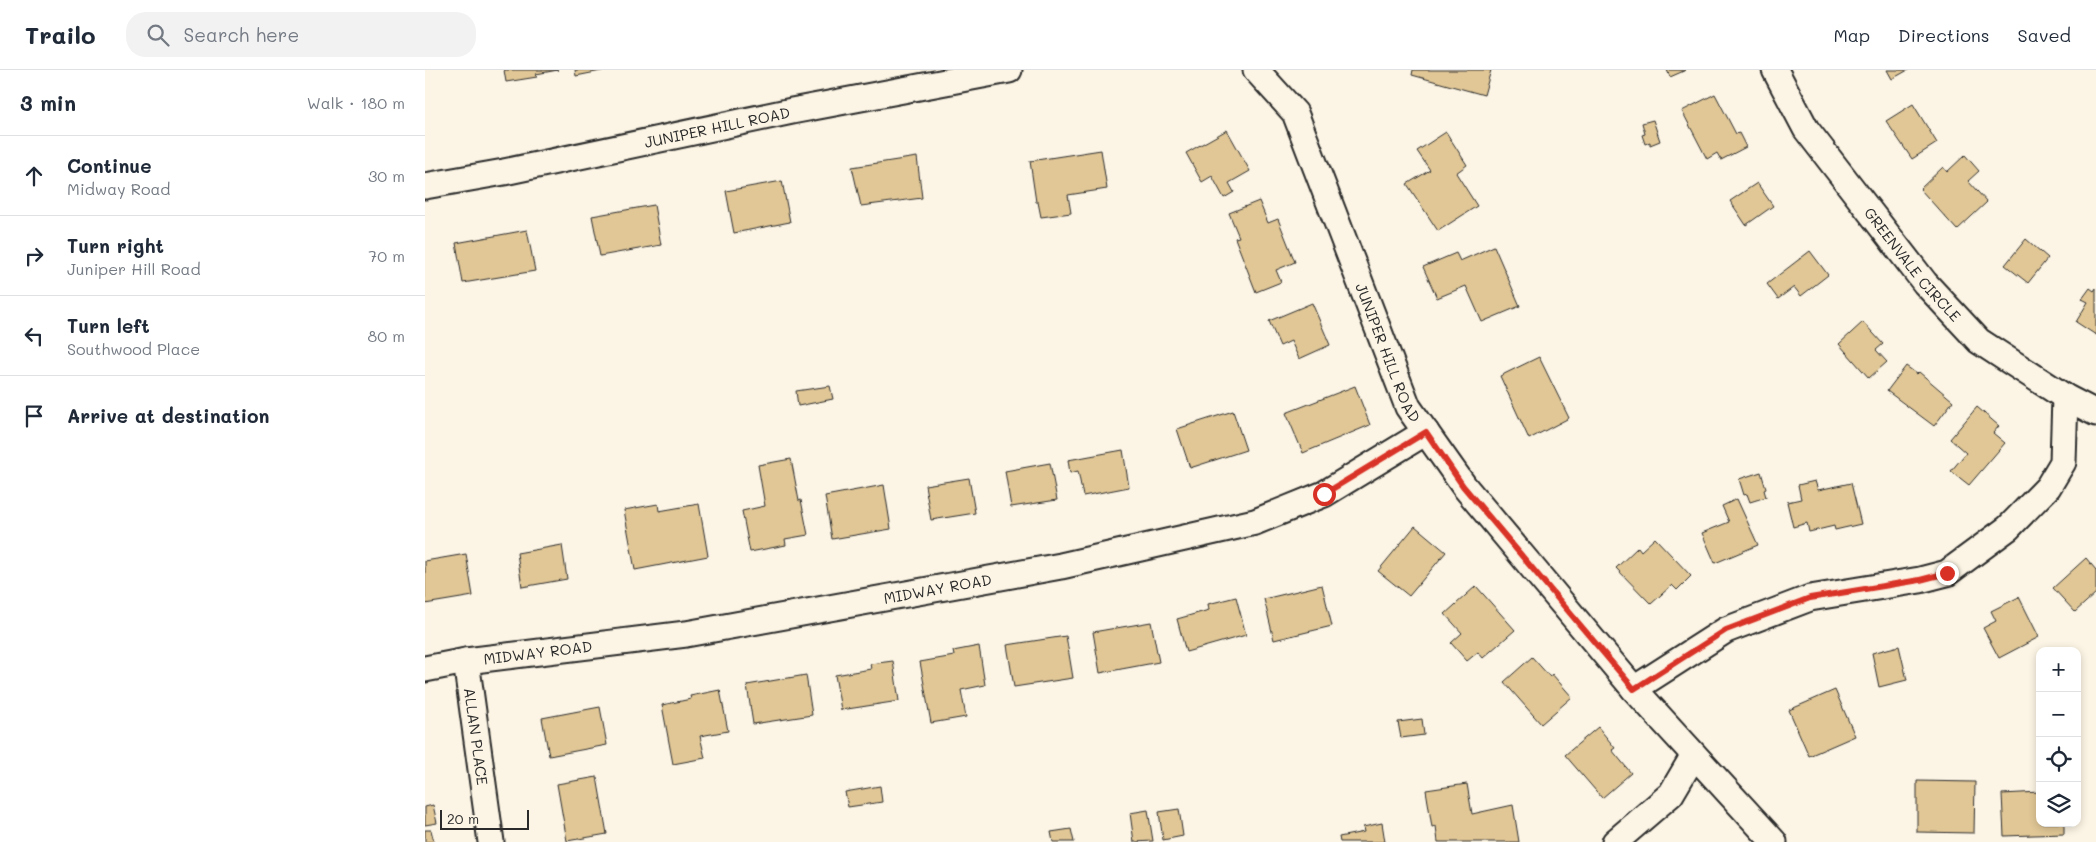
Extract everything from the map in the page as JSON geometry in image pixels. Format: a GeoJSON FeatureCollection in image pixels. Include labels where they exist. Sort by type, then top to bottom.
{"type":"FeatureCollection","features":[{"type":"Feature","properties":{"kind":"street","name":"JUNIPER HILL ROAD"},"geometry":{"type":"LineString","coordinates":[[425,186],[505,172],[792,111],[1009,70]]}},
{"type":"Feature","properties":{"kind":"street","name":"JUNIPER HILL ROAD"},"geometry":{"type":"LineString","coordinates":[[1256,70],[1295,112],[1408,407],[1463,486],[1634,689],[1774,842]]}},
{"type":"Feature","properties":{"kind":"street","name":"GREENVALE CIRCLE"},"geometry":{"type":"LineString","coordinates":[[1775,70],[1805,129],[1925,283],[1979,341],[2065,397],[2096,413]]}},
{"type":"Feature","properties":{"kind":"street"},"geometry":{"type":"LineString","coordinates":[[1634,689],[1726,630],[1810,598],[1920,580],[1947,573],[2007,528],[2047,487],[2063,462],[2065,397]]}},
{"type":"Feature","properties":{"kind":"street","name":"MIDWAY ROAD"},"geometry":{"type":"LineString","coordinates":[[425,669],[465,661],[686,634],[1061,566],[1255,522],[1324,494],[1426,432]]}},
{"type":"Feature","properties":{"kind":"street","name":"ALLAN PLACE"},"geometry":{"type":"LineString","coordinates":[[465,661],[491,842]]}},
{"type":"Feature","properties":{"kind":"street"},"geometry":{"type":"LineString","coordinates":[[1615,842],[1671,794],[1694,755]]}},
{"type":"Feature","properties":{"kind":"building"},"geometry":{"type":"Polygon","coordinates":[[[504,70],[558,70],[536,74],[537,77],[506,82],[504,70]]]}},
{"type":"Feature","properties":{"kind":"building"},"geometry":{"type":"Polygon","coordinates":[[[575,70],[606,70],[576,76],[575,70]]]}},
{"type":"Feature","properties":{"kind":"building"},"geometry":{"type":"Polygon","coordinates":[[[1413,70],[1491,70],[1484,95],[1412,75],[1413,70]]]}},
{"type":"Feature","properties":{"kind":"building"},"geometry":{"type":"Polygon","coordinates":[[[1667,70],[1686,70],[1670,77],[1667,70]]]}},
{"type":"Feature","properties":{"kind":"building"},"geometry":{"type":"Polygon","coordinates":[[[1887,70],[1908,70],[1892,79],[1887,70]]]}},
{"type":"Feature","properties":{"kind":"building"},"geometry":{"type":"Polygon","coordinates":[[[1715,94],[1736,134],[1739,133],[1746,147],[1721,160],[1717,153],[1707,159],[1682,111],[1715,94]]]}},
{"type":"Feature","properties":{"kind":"building"},"geometry":{"type":"Polygon","coordinates":[[[1913,104],[1937,143],[1912,159],[1886,121],[1913,104]]]}},
{"type":"Feature","properties":{"kind":"building"},"geometry":{"type":"Polygon","coordinates":[[[1653,120],[1660,141],[1650,145],[1650,142],[1645,144],[1642,135],[1645,134],[1642,123],[1653,120]]]}},
{"type":"Feature","properties":{"kind":"building"},"geometry":{"type":"Polygon","coordinates":[[[1227,130],[1250,171],[1229,183],[1234,192],[1224,198],[1212,176],[1202,182],[1186,153],[1227,130]]]}},
{"type":"Feature","properties":{"kind":"building"},"geometry":{"type":"Polygon","coordinates":[[[1446,132],[1467,165],[1456,173],[1477,206],[1438,231],[1407,184],[1430,170],[1417,151],[1446,132]]]}},
{"type":"Feature","properties":{"kind":"building"},"geometry":{"type":"Polygon","coordinates":[[[1101,150],[1107,189],[1068,195],[1071,213],[1041,217],[1038,202],[1036,202],[1030,161],[1101,150]]]}},
{"type":"Feature","properties":{"kind":"building"},"geometry":{"type":"Polygon","coordinates":[[[1965,155],[1979,171],[1968,181],[1987,202],[1957,230],[1920,189],[1943,167],[1947,172],[1965,155]]]}},
{"type":"Feature","properties":{"kind":"building"},"geometry":{"type":"Polygon","coordinates":[[[917,157],[922,198],[861,206],[852,167],[917,157]]]}},
{"type":"Feature","properties":{"kind":"building"},"geometry":{"type":"Polygon","coordinates":[[[782,181],[790,222],[734,233],[726,191],[782,181]]]}},
{"type":"Feature","properties":{"kind":"building"},"geometry":{"type":"Polygon","coordinates":[[[1757,183],[1773,206],[1746,225],[1730,201],[1757,183]]]}},
{"type":"Feature","properties":{"kind":"building"},"geometry":{"type":"Polygon","coordinates":[[[1259,201],[1268,223],[1278,219],[1295,262],[1276,270],[1281,282],[1256,292],[1235,238],[1239,237],[1229,213],[1259,201]]]}},
{"type":"Feature","properties":{"kind":"building"},"geometry":{"type":"Polygon","coordinates":[[[654,205],[661,245],[600,256],[592,216],[654,205]]]}},
{"type":"Feature","properties":{"kind":"building"},"geometry":{"type":"Polygon","coordinates":[[[527,230],[535,271],[463,283],[456,243],[527,230]]]}},
{"type":"Feature","properties":{"kind":"building"},"geometry":{"type":"Polygon","coordinates":[[[2026,239],[2048,258],[2028,283],[2005,265],[2026,239]]]}},
{"type":"Feature","properties":{"kind":"building"},"geometry":{"type":"Polygon","coordinates":[[[1494,246],[1520,306],[1482,322],[1466,286],[1437,298],[1423,267],[1456,253],[1460,261],[1494,246]]]}},
{"type":"Feature","properties":{"kind":"building"},"geometry":{"type":"Polygon","coordinates":[[[1810,251],[1828,275],[1801,296],[1794,287],[1778,299],[1767,284],[1810,251]]]}},
{"type":"Feature","properties":{"kind":"building"},"geometry":{"type":"Polygon","coordinates":[[[2090,288],[2094,291],[2096,288],[2096,335],[2076,322],[2088,302],[2082,299],[2090,288]]]}},
{"type":"Feature","properties":{"kind":"building"},"geometry":{"type":"Polygon","coordinates":[[[1312,303],[1330,345],[1299,359],[1291,341],[1280,346],[1269,321],[1312,303]]]}},
{"type":"Feature","properties":{"kind":"building"},"geometry":{"type":"Polygon","coordinates":[[[1863,322],[1883,344],[1876,350],[1887,362],[1869,378],[1839,344],[1863,322]]]}},
{"type":"Feature","properties":{"kind":"building"},"geometry":{"type":"Polygon","coordinates":[[[1539,357],[1569,418],[1529,439],[1500,376],[1539,357]]]}},
{"type":"Feature","properties":{"kind":"building"},"geometry":{"type":"Polygon","coordinates":[[[1906,366],[1917,374],[1919,372],[1953,401],[1934,426],[1887,391],[1906,366]]]}},
{"type":"Feature","properties":{"kind":"building"},"geometry":{"type":"Polygon","coordinates":[[[830,386],[833,399],[798,406],[796,391],[830,386]]]}},
{"type":"Feature","properties":{"kind":"building"},"geometry":{"type":"Polygon","coordinates":[[[1355,386],[1370,425],[1303,453],[1286,413],[1355,386]]]}},
{"type":"Feature","properties":{"kind":"building"},"geometry":{"type":"Polygon","coordinates":[[[1977,407],[1999,426],[1993,433],[2005,443],[1969,485],[1951,471],[1966,453],[1950,439],[1977,407]]]}},
{"type":"Feature","properties":{"kind":"building"},"geometry":{"type":"Polygon","coordinates":[[[1233,411],[1246,450],[1190,468],[1177,429],[1233,411]]]}},
{"type":"Feature","properties":{"kind":"building"},"geometry":{"type":"Polygon","coordinates":[[[1123,450],[1129,487],[1083,496],[1078,471],[1070,473],[1068,460],[1123,450]]]}},
{"type":"Feature","properties":{"kind":"building"},"geometry":{"type":"Polygon","coordinates":[[[791,459],[808,535],[785,539],[786,545],[750,552],[742,511],[765,506],[758,465],[791,459]]]}},
{"type":"Feature","properties":{"kind":"building"},"geometry":{"type":"Polygon","coordinates":[[[1050,463],[1057,500],[1011,507],[1005,471],[1050,463]]]}},
{"type":"Feature","properties":{"kind":"building"},"geometry":{"type":"Polygon","coordinates":[[[1761,472],[1766,489],[1764,490],[1766,497],[1750,502],[1747,494],[1744,495],[1739,479],[1761,472]]]}},
{"type":"Feature","properties":{"kind":"building"},"geometry":{"type":"Polygon","coordinates":[[[969,478],[975,513],[931,520],[925,485],[969,478]]]}},
{"type":"Feature","properties":{"kind":"building"},"geometry":{"type":"Polygon","coordinates":[[[1815,481],[1818,490],[1851,483],[1861,524],[1835,530],[1834,526],[1809,532],[1807,523],[1793,527],[1787,502],[1801,499],[1798,485],[1815,481]]]}},
{"type":"Feature","properties":{"kind":"building"},"geometry":{"type":"Polygon","coordinates":[[[884,485],[891,529],[832,539],[825,496],[884,485]]]}},
{"type":"Feature","properties":{"kind":"building"},"geometry":{"type":"Polygon","coordinates":[[[1737,499],[1758,545],[1715,563],[1702,533],[1729,522],[1722,506],[1737,499]]]}},
{"type":"Feature","properties":{"kind":"building"},"geometry":{"type":"Polygon","coordinates":[[[658,504],[659,511],[699,504],[708,556],[635,570],[624,510],[658,504]]]}},
{"type":"Feature","properties":{"kind":"building"},"geometry":{"type":"Polygon","coordinates":[[[1415,526],[1446,552],[1409,596],[1378,571],[1415,526]]]}},
{"type":"Feature","properties":{"kind":"building"},"geometry":{"type":"Polygon","coordinates":[[[1655,538],[1691,576],[1677,590],[1672,585],[1651,604],[1616,568],[1638,547],[1641,551],[1655,538]]]}},
{"type":"Feature","properties":{"kind":"building"},"geometry":{"type":"Polygon","coordinates":[[[562,545],[567,579],[522,587],[517,553],[562,545]]]}},
{"type":"Feature","properties":{"kind":"building"},"geometry":{"type":"Polygon","coordinates":[[[466,554],[473,596],[425,604],[425,561],[466,554]]]}},
{"type":"Feature","properties":{"kind":"building"},"geometry":{"type":"Polygon","coordinates":[[[2086,558],[2096,570],[2096,593],[2075,612],[2053,588],[2086,558]]]}},
{"type":"Feature","properties":{"kind":"building"},"geometry":{"type":"Polygon","coordinates":[[[1322,585],[1332,626],[1274,640],[1264,599],[1322,585]]]}},
{"type":"Feature","properties":{"kind":"building"},"geometry":{"type":"Polygon","coordinates":[[[1476,586],[1515,630],[1483,658],[1478,652],[1467,661],[1451,643],[1462,633],[1445,614],[1476,586]]]}},
{"type":"Feature","properties":{"kind":"building"},"geometry":{"type":"Polygon","coordinates":[[[1236,597],[1246,635],[1186,652],[1177,619],[1209,610],[1208,604],[1236,597]]]}},
{"type":"Feature","properties":{"kind":"building"},"geometry":{"type":"Polygon","coordinates":[[[2019,597],[2039,637],[1999,658],[1983,628],[1996,621],[1991,611],[2019,597]]]}},
{"type":"Feature","properties":{"kind":"building"},"geometry":{"type":"Polygon","coordinates":[[[1151,622],[1159,662],[1100,673],[1093,632],[1151,622]]]}},
{"type":"Feature","properties":{"kind":"building"},"geometry":{"type":"Polygon","coordinates":[[[1066,636],[1073,678],[1014,687],[1007,645],[1066,636]]]}},
{"type":"Feature","properties":{"kind":"building"},"geometry":{"type":"Polygon","coordinates":[[[979,646],[985,685],[961,690],[966,717],[931,723],[920,662],[954,656],[953,651],[979,646]]]}},
{"type":"Feature","properties":{"kind":"building"},"geometry":{"type":"Polygon","coordinates":[[[1899,646],[1907,680],[1879,687],[1872,653],[1899,646]]]}},
{"type":"Feature","properties":{"kind":"building"},"geometry":{"type":"Polygon","coordinates":[[[1532,657],[1550,677],[1552,674],[1572,697],[1541,724],[1504,682],[1532,657]]]}},
{"type":"Feature","properties":{"kind":"building"},"geometry":{"type":"Polygon","coordinates":[[[893,661],[899,701],[841,710],[835,675],[871,669],[870,664],[893,661]]]}},
{"type":"Feature","properties":{"kind":"building"},"geometry":{"type":"Polygon","coordinates":[[[806,675],[812,715],[753,724],[747,685],[806,675]]]}},
{"type":"Feature","properties":{"kind":"building"},"geometry":{"type":"Polygon","coordinates":[[[720,690],[728,731],[700,736],[705,758],[673,764],[662,705],[691,699],[690,696],[720,690]]]}},
{"type":"Feature","properties":{"kind":"building"},"geometry":{"type":"Polygon","coordinates":[[[1835,690],[1855,736],[1809,756],[1789,710],[1835,690]]]}},
{"type":"Feature","properties":{"kind":"building"},"geometry":{"type":"Polygon","coordinates":[[[600,707],[607,745],[549,756],[542,718],[600,707]]]}},
{"type":"Feature","properties":{"kind":"building"},"geometry":{"type":"Polygon","coordinates":[[[1422,719],[1424,735],[1401,738],[1398,722],[1422,719]]]}},
{"type":"Feature","properties":{"kind":"building"},"geometry":{"type":"Polygon","coordinates":[[[1598,727],[1615,748],[1612,750],[1631,773],[1602,798],[1565,755],[1598,727]]]}},
{"type":"Feature","properties":{"kind":"building"},"geometry":{"type":"Polygon","coordinates":[[[597,777],[607,834],[567,841],[557,784],[597,777]]]}},
{"type":"Feature","properties":{"kind":"building"},"geometry":{"type":"Polygon","coordinates":[[[1917,781],[1975,782],[1974,833],[1917,832],[1917,781]]]}},
{"type":"Feature","properties":{"kind":"building"},"geometry":{"type":"Polygon","coordinates":[[[1467,784],[1472,814],[1513,805],[1519,842],[1438,842],[1436,826],[1432,827],[1426,790],[1467,784]]]}},
{"type":"Feature","properties":{"kind":"building"},"geometry":{"type":"Polygon","coordinates":[[[880,786],[882,802],[848,807],[845,792],[880,786]]]}},
{"type":"Feature","properties":{"kind":"building"},"geometry":{"type":"Polygon","coordinates":[[[2036,792],[2036,827],[2064,827],[2064,834],[2004,836],[2002,794],[2036,792]]]}},
{"type":"Feature","properties":{"kind":"building"},"geometry":{"type":"Polygon","coordinates":[[[433,805],[437,823],[425,825],[425,807],[433,805]]]}},
{"type":"Feature","properties":{"kind":"building"},"geometry":{"type":"Polygon","coordinates":[[[1179,809],[1183,836],[1163,840],[1159,812],[1179,809]]]}},
{"type":"Feature","properties":{"kind":"building"},"geometry":{"type":"Polygon","coordinates":[[[1148,810],[1153,841],[1134,842],[1130,813],[1148,810]]]}},
{"type":"Feature","properties":{"kind":"building"},"geometry":{"type":"Polygon","coordinates":[[[1382,823],[1385,842],[1340,842],[1339,837],[1364,832],[1363,827],[1382,823]]]}},
{"type":"Feature","properties":{"kind":"building"},"geometry":{"type":"Polygon","coordinates":[[[1071,829],[1074,842],[1053,842],[1051,832],[1071,829]]]}},
{"type":"Feature","properties":{"kind":"building"},"geometry":{"type":"Polygon","coordinates":[[[425,830],[431,830],[434,842],[425,842],[425,830]]]}},
{"type":"Feature","properties":{"kind":"route"},"geometry":{"type":"LineString","coordinates":[[1324,494],[1426,432],[1463,486],[1634,689],[1726,630],[1810,598],[1920,580],[1947,573]]}}]}
